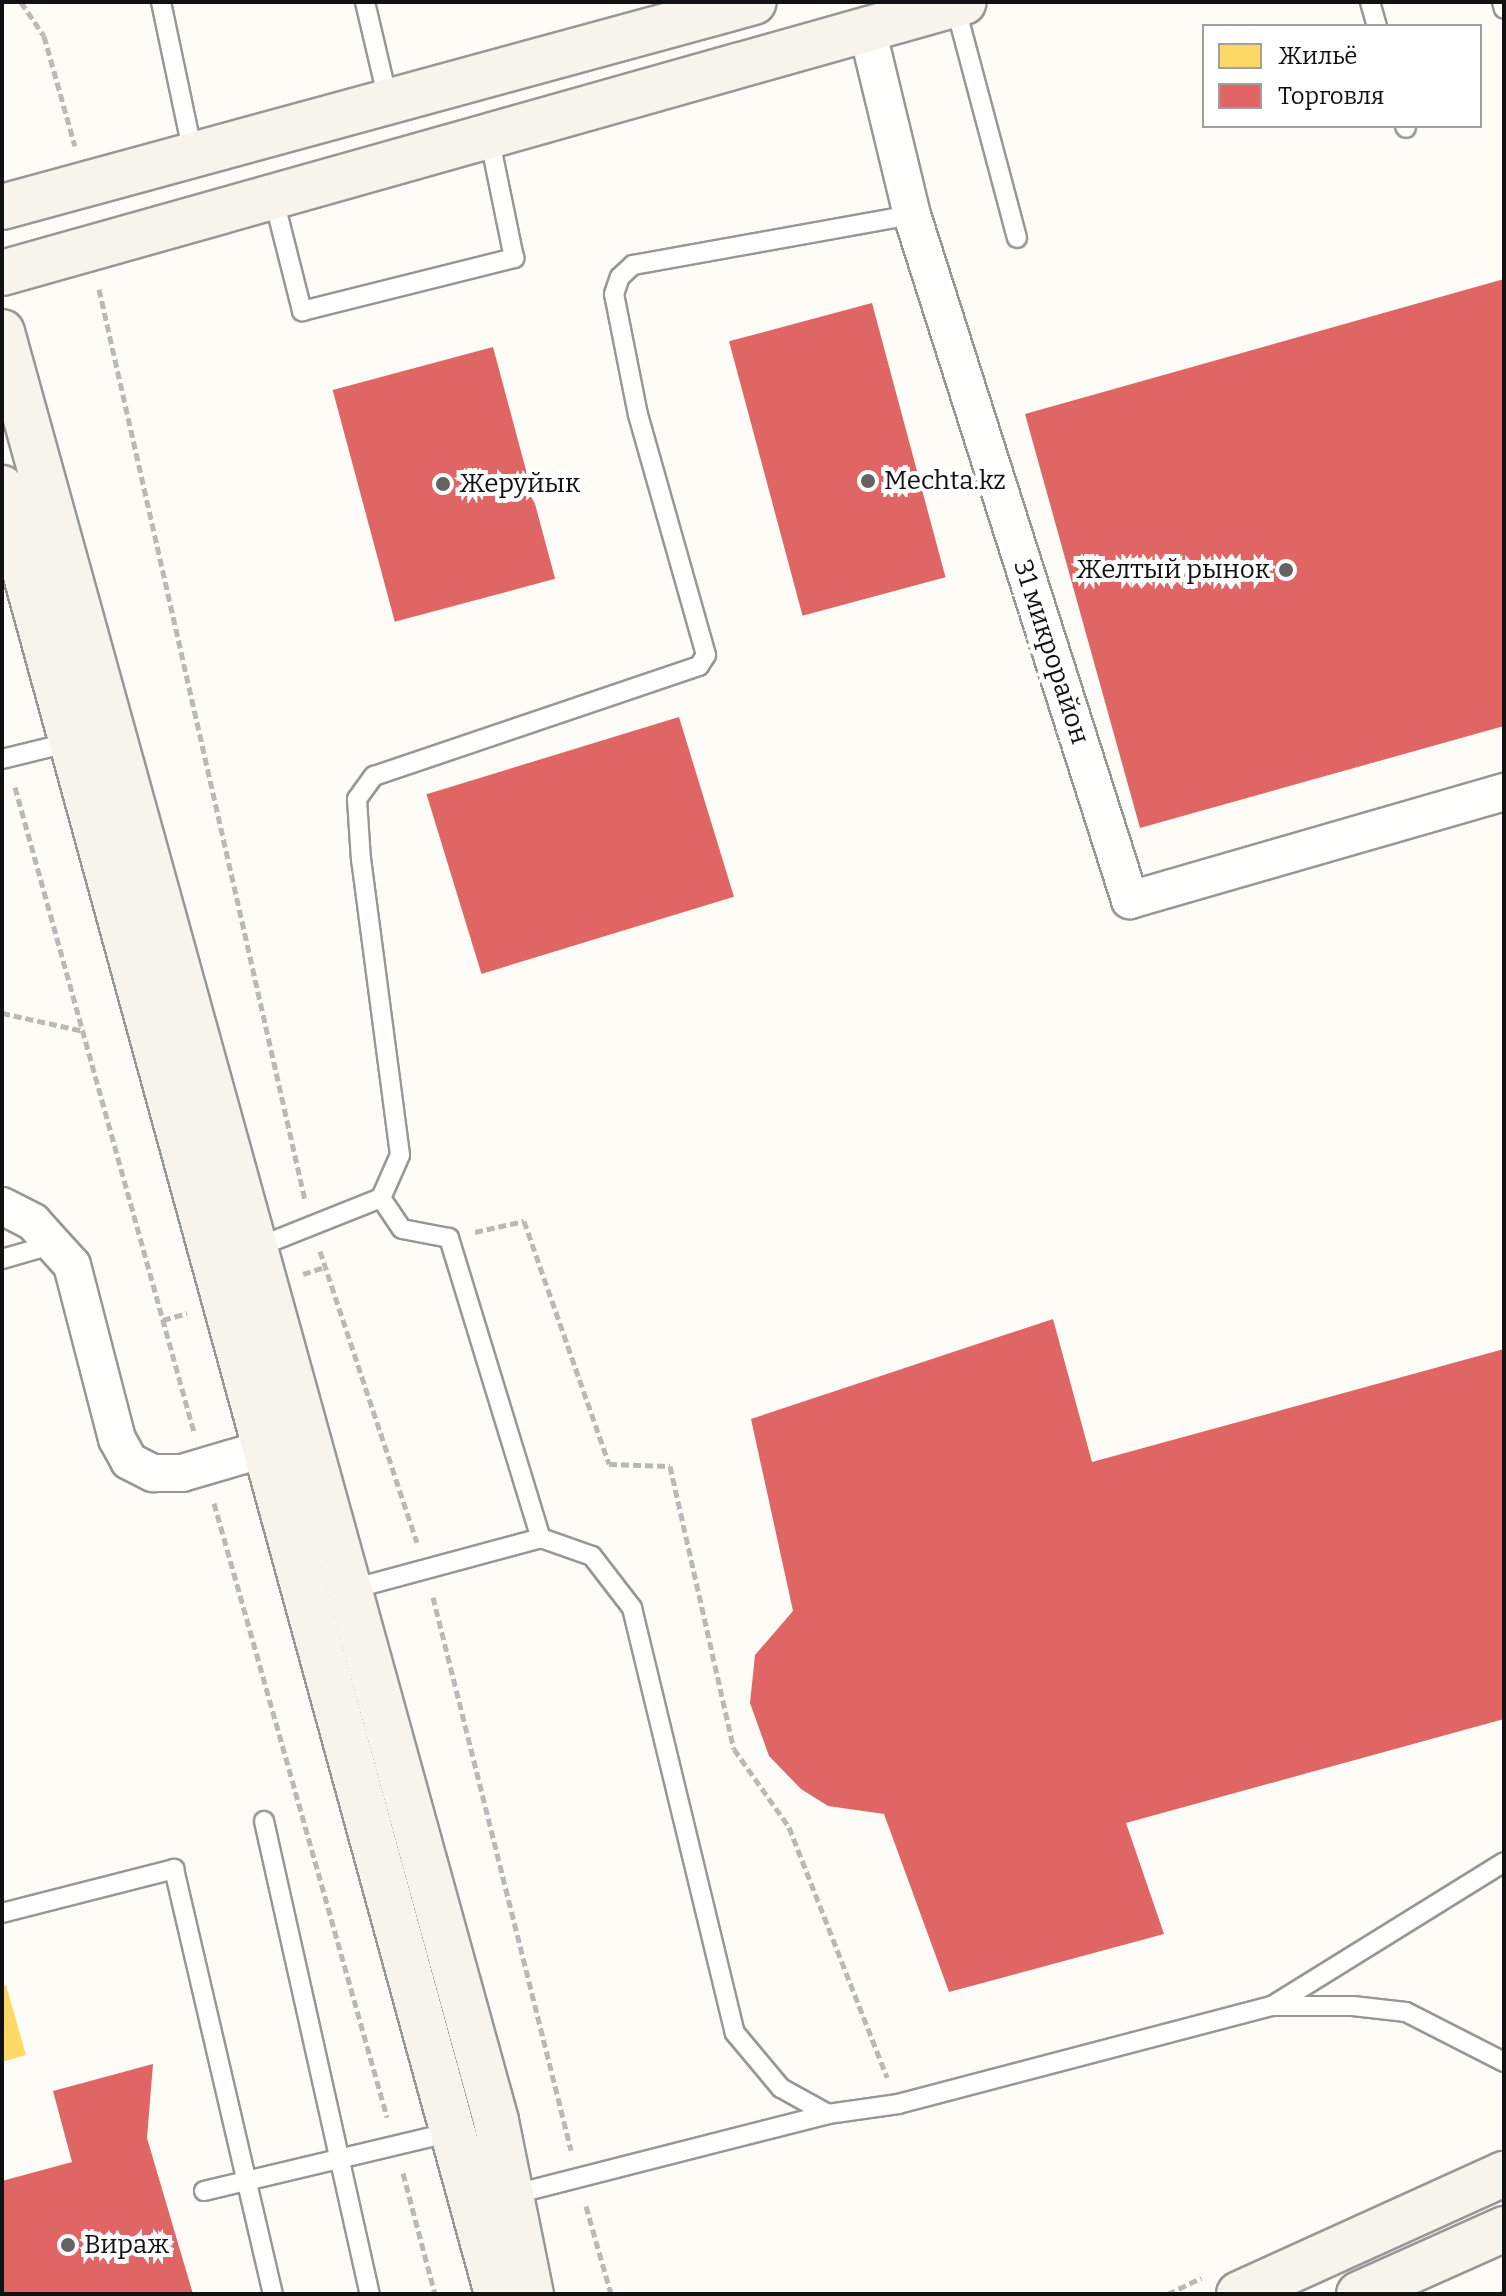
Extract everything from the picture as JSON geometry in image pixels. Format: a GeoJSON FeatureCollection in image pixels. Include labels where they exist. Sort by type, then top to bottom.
{"type":"FeatureCollection","features":[{"type":"Feature","properties":{"kind":"main road"},"geometry":{"type":"LineString","coordinates":[[2,207],[389,104],[754,2]]}},
{"type":"Feature","properties":{"kind":"main road"},"geometry":{"type":"LineString","coordinates":[[2,273],[489,135],[864,15],[959,3]]}},
{"type":"Feature","properties":{"kind":"main road"},"geometry":{"type":"LineString","coordinates":[[2,332],[258,1247],[492,2106],[531,2294]]}},
{"type":"Feature","properties":{"kind":"main road"},"geometry":{"type":"LineString","coordinates":[[2,488],[497,2294]]}},
{"type":"Feature","properties":{"kind":"main road"},"geometry":{"type":"LineString","coordinates":[[1239,2294],[1504,2174]]}},
{"type":"Feature","properties":{"kind":"main road"},"geometry":{"type":"LineString","coordinates":[[1359,2294],[1504,2229]]}},
{"type":"Feature","properties":{"kind":"street","name":"31 микрорайон"},"geometry":{"type":"LineString","coordinates":[[864,15],[912,215],[1130,900],[1504,792]]}},
{"type":"Feature","properties":{"kind":"street"},"geometry":{"type":"LineString","coordinates":[[2,1206],[33,1222],[57,1243],[72,1265],[117,1439],[129,1461],[153,1473],[204,1466],[267,1448]]}},
{"type":"Feature","properties":{"kind":"lane"},"geometry":{"type":"LineString","coordinates":[[161,2],[194,157]]}},
{"type":"Feature","properties":{"kind":"lane"},"geometry":{"type":"LineString","coordinates":[[365,2],[389,104]]}},
{"type":"Feature","properties":{"kind":"lane"},"geometry":{"type":"LineString","coordinates":[[1370,2],[1376,24]]}},
{"type":"Feature","properties":{"kind":"lane"},"geometry":{"type":"LineString","coordinates":[[1502,2],[1504,9]]}},
{"type":"Feature","properties":{"kind":"lane"},"geometry":{"type":"LineString","coordinates":[[959,3],[1017,238]]}},
{"type":"Feature","properties":{"kind":"lane"},"geometry":{"type":"LineString","coordinates":[[273,196],[302,311],[514,258],[489,135]]}},
{"type":"Feature","properties":{"kind":"lane"},"geometry":{"type":"LineString","coordinates":[[258,1247],[381,1198],[400,1155],[357,799],[374,776],[699,666],[706,655],[638,415],[614,294],[620,277],[633,265],[912,215]]}},
{"type":"Feature","properties":{"kind":"lane"},"geometry":{"type":"LineString","coordinates":[[4,758],[72,742]]}},
{"type":"Feature","properties":{"kind":"lane"},"geometry":{"type":"LineString","coordinates":[[381,1198],[402,1229],[449,1238],[541,1538]]}},
{"type":"Feature","properties":{"kind":"lane"},"geometry":{"type":"LineString","coordinates":[[2,1259],[57,1243]]}},
{"type":"Feature","properties":{"kind":"lane"},"geometry":{"type":"LineString","coordinates":[[352,1589],[541,1538],[592,1556],[632,1608],[735,2033],[760,2069],[781,2088],[828,2114]]}},
{"type":"Feature","properties":{"kind":"lane"},"geometry":{"type":"LineString","coordinates":[[264,1821],[342,2158],[370,2294]]}},
{"type":"Feature","properties":{"kind":"lane"},"geometry":{"type":"LineString","coordinates":[[511,2195],[828,2114],[898,2104],[1271,2006],[1504,1862]]}},
{"type":"Feature","properties":{"kind":"lane"},"geometry":{"type":"LineString","coordinates":[[2,1913],[174,1869],[273,2294]]}},
{"type":"Feature","properties":{"kind":"lane"},"geometry":{"type":"LineString","coordinates":[[1271,2006],[1406,2012],[1504,2062]]}},
{"type":"Feature","properties":{"kind":"lane"},"geometry":{"type":"LineString","coordinates":[[204,2191],[455,2132]]}},
{"type":"Feature","properties":{"kind":"path"},"geometry":{"type":"LineString","coordinates":[[21,2],[44,36],[86,186]]}},
{"type":"Feature","properties":{"kind":"path"},"geometry":{"type":"LineString","coordinates":[[90,250],[311,1225],[426,1571],[578,2178],[611,2294]]}},
{"type":"Feature","properties":{"kind":"path"},"geometry":{"type":"LineString","coordinates":[[4,758],[84,1031],[435,2294]]}},
{"type":"Feature","properties":{"kind":"path"},"geometry":{"type":"LineString","coordinates":[[2,1013],[84,1031]]}},
{"type":"Feature","properties":{"kind":"path"},"geometry":{"type":"LineString","coordinates":[[449,1238],[524,1221],[609,1464],[670,1466],[734,1749],[789,1827],[898,2104]]}},
{"type":"Feature","properties":{"kind":"building: Жильё"},"geometry":{"type":"Polygon","coordinates":[[[6,1985],[26,2055],[2,2062],[2,1986],[6,1985]]]}},
{"type":"Feature","properties":{"kind":"building: Торговля","name":"Желтый рынок"},"geometry":{"type":"Polygon","coordinates":[[[1504,279],[1504,726],[1140,828],[1025,414],[1504,279]]]}},
{"type":"Feature","properties":{"kind":"building: Торговля"},"geometry":{"type":"Polygon","coordinates":[[[872,303],[946,577],[803,616],[729,341],[872,303]]]}},
{"type":"Feature","properties":{"kind":"building: Торговля","name":"Жеруйык"},"geometry":{"type":"Polygon","coordinates":[[[493,347],[555,579],[395,622],[333,390],[493,347]]]}},
{"type":"Feature","properties":{"kind":"building: Торговля"},"geometry":{"type":"Polygon","coordinates":[[[679,717],[734,897],[482,974],[427,794],[679,717]]]}},
{"type":"Feature","properties":{"kind":"building: Торговля"},"geometry":{"type":"Polygon","coordinates":[[[1053,1319],[1092,1462],[1504,1349],[1504,1719],[1126,1823],[1164,1934],[949,1992],[884,1814],[828,1806],[801,1789],[769,1756],[750,1703],[755,1655],[793,1611],[751,1419],[1053,1319]]]}},
{"type":"Feature","properties":{"kind":"building: Торговля"},"geometry":{"type":"Polygon","coordinates":[[[153,2064],[147,2138],[193,2294],[2,2294],[2,2181],[72,2162],[53,2091],[153,2064]]]}},
{"type":"Feature","properties":{"kind":"place","name":"Mechta.kz"},"geometry":{"type":"Point","coordinates":[868,481]}},
{"type":"Feature","properties":{"kind":"place","name":"Жеруйык"},"geometry":{"type":"Point","coordinates":[443,484]}},
{"type":"Feature","properties":{"kind":"place","name":"Желтый рынок"},"geometry":{"type":"Point","coordinates":[1286,570]}},
{"type":"Feature","properties":{"kind":"place","name":"Вираж"},"geometry":{"type":"Point","coordinates":[68,2245]}}]}
